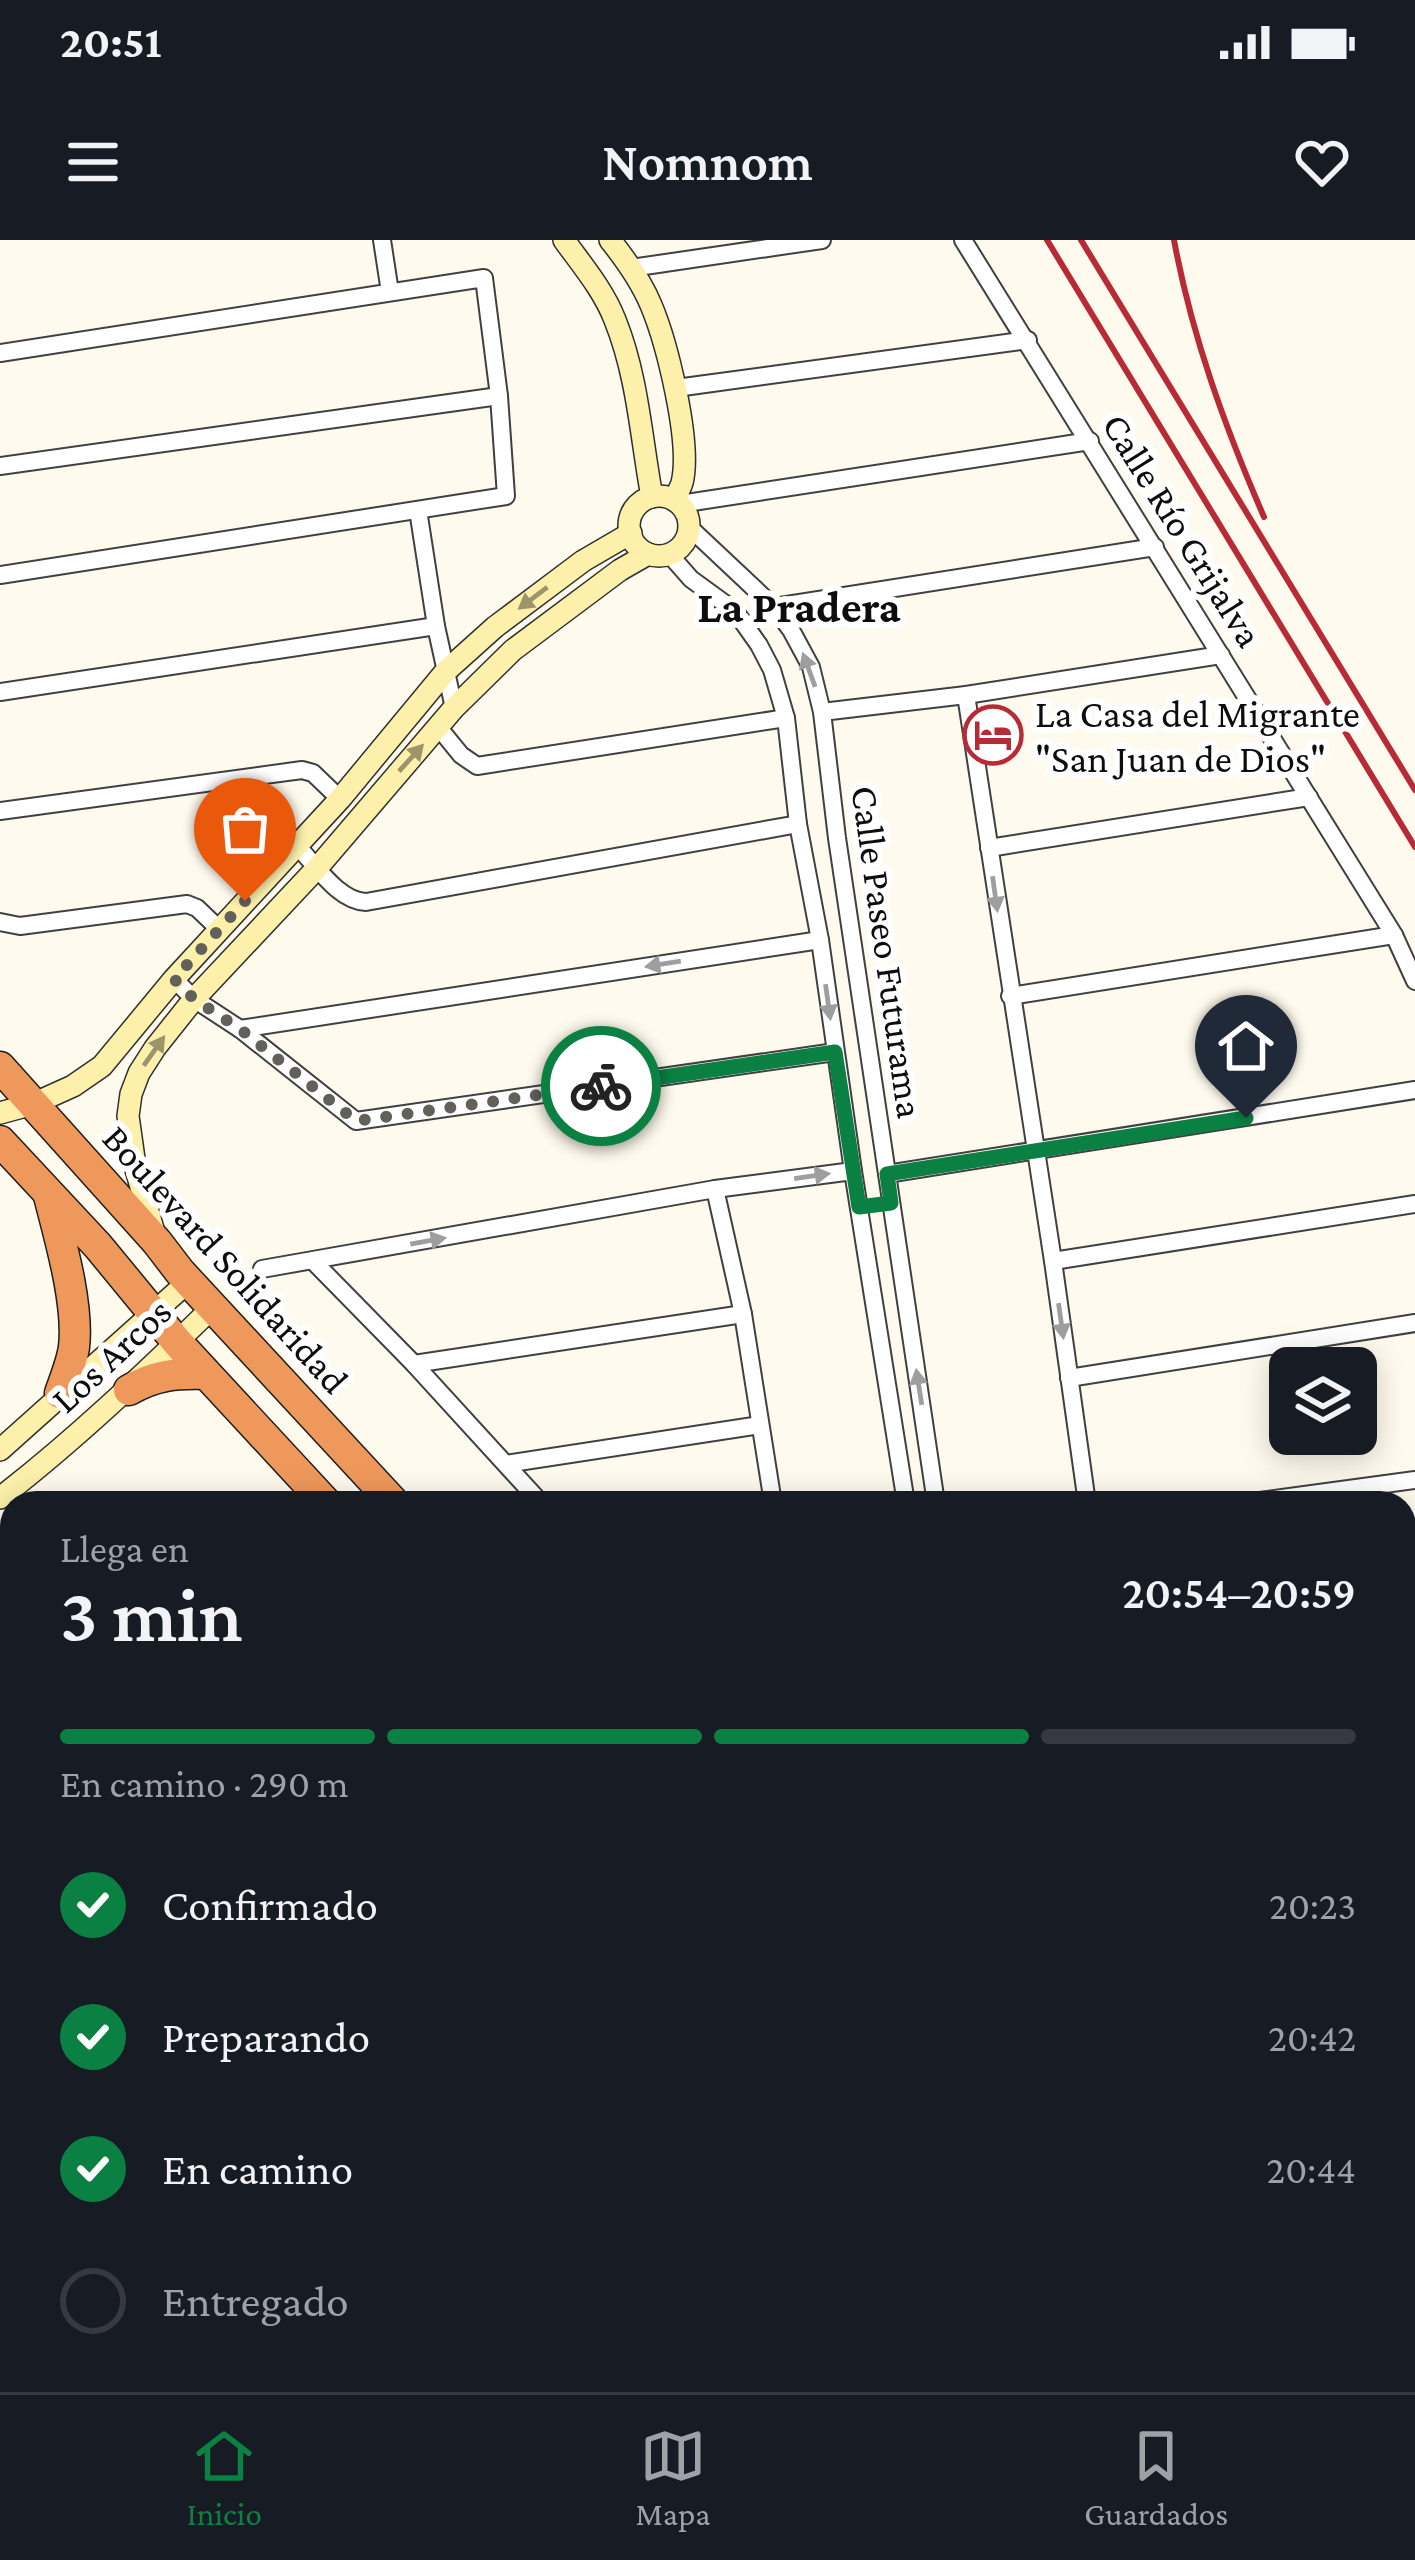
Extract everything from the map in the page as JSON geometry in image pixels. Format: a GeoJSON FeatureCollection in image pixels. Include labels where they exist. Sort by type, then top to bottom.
{"type":"FeatureCollection","features":[{"type":"Feature","properties":{"kind":"highway","name":"Boulevard Solidaridad"},"geometry":{"type":"LineString","coordinates":[[0,1067],[383,1491]]}},
{"type":"Feature","properties":{"kind":"highway"},"geometry":{"type":"LineString","coordinates":[[0,1141],[11,1167],[47,1191],[315,1491]]}},
{"type":"Feature","properties":{"kind":"highway"},"geometry":{"type":"LineString","coordinates":[[47,1191],[67,1266],[74,1347],[60,1393]]}},
{"type":"Feature","properties":{"kind":"highway"},"geometry":{"type":"LineString","coordinates":[[129,1390],[151,1377],[206,1374]]}},
{"type":"Feature","properties":{"kind":"main road"},"geometry":{"type":"LineString","coordinates":[[157,1242],[135,1166],[128,1116],[139,1073],[155,1048],[454,708],[513,650],[620,570],[680,548],[687,539],[687,515],[669,501],[615,318],[564,240]]}},
{"type":"Feature","properties":{"kind":"main road"},"geometry":{"type":"LineString","coordinates":[[610,240],[632,268],[651,305],[676,388],[682,483],[669,501]]}},
{"type":"Feature","properties":{"kind":"main road"},"geometry":{"type":"LineString","coordinates":[[658,554],[634,542],[632,515],[644,501],[669,501]]}},
{"type":"Feature","properties":{"kind":"main road"},"geometry":{"type":"LineString","coordinates":[[0,1113],[74,1086],[102,1066],[219,928],[340,799],[446,671],[495,627],[583,561],[631,533]]}},
{"type":"Feature","properties":{"kind":"main road","name":"Los Arcos"},"geometry":{"type":"LineString","coordinates":[[0,1450],[189,1281]]}},
{"type":"Feature","properties":{"kind":"main road","name":"Los Arcos"},"geometry":{"type":"LineString","coordinates":[[9,1491],[129,1390],[213,1307]]}},
{"type":"Feature","properties":{"kind":"street"},"geometry":{"type":"LineString","coordinates":[[382,240],[390,292]]}},
{"type":"Feature","properties":{"kind":"street"},"geometry":{"type":"LineString","coordinates":[[632,268],[822,240]]}},
{"type":"Feature","properties":{"kind":"street","name":"Calle Río Grijalva"},"geometry":{"type":"LineString","coordinates":[[963,240],[1394,935],[1415,981]]}},
{"type":"Feature","properties":{"kind":"street"},"geometry":{"type":"LineString","coordinates":[[0,353],[484,278],[506,496],[0,574]]}},
{"type":"Feature","properties":{"kind":"street"},"geometry":{"type":"LineString","coordinates":[[676,388],[1028,340]]}},
{"type":"Feature","properties":{"kind":"street"},"geometry":{"type":"LineString","coordinates":[[0,466],[499,396]]}},
{"type":"Feature","properties":{"kind":"street"},"geometry":{"type":"LineString","coordinates":[[669,501],[1090,441]]}},
{"type":"Feature","properties":{"kind":"street"},"geometry":{"type":"LineString","coordinates":[[418,510],[454,708]]}},
{"type":"Feature","properties":{"kind":"street","name":"Calle Paseo Futurama"},"geometry":{"type":"LineString","coordinates":[[689,527],[774,607],[811,667],[822,712],[934,1491]]}},
{"type":"Feature","properties":{"kind":"street"},"geometry":{"type":"LineString","coordinates":[[774,607],[1155,547]]}},
{"type":"Feature","properties":{"kind":"street","name":"Calle Paseo Futurama"},"geometry":{"type":"LineString","coordinates":[[658,554],[735,610],[772,670],[786,718],[798,824],[904,1491]]}},
{"type":"Feature","properties":{"kind":"street"},"geometry":{"type":"LineString","coordinates":[[0,692],[436,626]]}},
{"type":"Feature","properties":{"kind":"street"},"geometry":{"type":"LineString","coordinates":[[822,712],[1221,655]]}},
{"type":"Feature","properties":{"kind":"street"},"geometry":{"type":"LineString","coordinates":[[966,695],[1085,1491]]}},
{"type":"Feature","properties":{"kind":"street"},"geometry":{"type":"LineString","coordinates":[[439,728],[477,766],[786,718]]}},
{"type":"Feature","properties":{"kind":"street"},"geometry":{"type":"LineString","coordinates":[[0,812],[302,770],[313,773],[340,799]]}},
{"type":"Feature","properties":{"kind":"street"},"geometry":{"type":"LineString","coordinates":[[989,848],[1309,797]]}},
{"type":"Feature","properties":{"kind":"street"},"geometry":{"type":"LineString","coordinates":[[297,846],[345,896],[366,902],[798,824]]}},
{"type":"Feature","properties":{"kind":"street"},"geometry":{"type":"LineString","coordinates":[[811,888],[844,885]]}},
{"type":"Feature","properties":{"kind":"street"},"geometry":{"type":"LineString","coordinates":[[0,922],[20,926],[188,904],[219,928]]}},
{"type":"Feature","properties":{"kind":"street"},"geometry":{"type":"LineString","coordinates":[[1010,995],[1394,935]]}},
{"type":"Feature","properties":{"kind":"street"},"geometry":{"type":"LineString","coordinates":[[240,1029],[820,940]]}},
{"type":"Feature","properties":{"kind":"street"},"geometry":{"type":"LineString","coordinates":[[174,979],[356,1121],[835,1052]]}},
{"type":"Feature","properties":{"kind":"street"},"geometry":{"type":"LineString","coordinates":[[887,1174],[1415,1090]]}},
{"type":"Feature","properties":{"kind":"street"},"geometry":{"type":"LineString","coordinates":[[846,1115],[878,1111]]}},
{"type":"Feature","properties":{"kind":"street"},"geometry":{"type":"LineString","coordinates":[[262,1269],[715,1189],[853,1171]]}},
{"type":"Feature","properties":{"kind":"street"},"geometry":{"type":"LineString","coordinates":[[715,1189],[743,1314],[771,1491]]}},
{"type":"Feature","properties":{"kind":"street"},"geometry":{"type":"LineString","coordinates":[[859,1207],[891,1203]]}},
{"type":"Feature","properties":{"kind":"street"},"geometry":{"type":"LineString","coordinates":[[1053,1261],[1415,1204]]}},
{"type":"Feature","properties":{"kind":"street"},"geometry":{"type":"LineString","coordinates":[[313,1262],[530,1491]]}},
{"type":"Feature","properties":{"kind":"street"},"geometry":{"type":"LineString","coordinates":[[414,1364],[743,1314]]}},
{"type":"Feature","properties":{"kind":"street"},"geometry":{"type":"LineString","coordinates":[[1069,1378],[1415,1323]]}},
{"type":"Feature","properties":{"kind":"street"},"geometry":{"type":"LineString","coordinates":[[506,1464],[760,1425]]}},
{"type":"Feature","properties":{"kind":"street"},"geometry":{"type":"LineString","coordinates":[[1334,1491],[1415,1480]]}},
{"type":"Feature","properties":{"kind":"railway"},"geometry":{"type":"LineString","coordinates":[[1047,240],[1415,847]]}},
{"type":"Feature","properties":{"kind":"railway"},"geometry":{"type":"LineString","coordinates":[[1081,240],[1415,790]]}},
{"type":"Feature","properties":{"kind":"railway"},"geometry":{"type":"LineString","coordinates":[[1174,240],[1211,381],[1264,517]]}},
{"type":"Feature","properties":{"kind":"way so far"},"geometry":{"type":"LineString","coordinates":[[245,901],[174,979],[356,1121],[601,1086]]}},
{"type":"Feature","properties":{"kind":"place","name":"La Casa del Migrante \"San Juan de Dios\""},"geometry":{"type":"Point","coordinates":[993,735]}},
{"type":"Feature","properties":{"kind":"district","name":"La Pradera"},"geometry":{"type":"Point","coordinates":[799,607]}},
{"type":"Feature","properties":{"kind":"route"},"geometry":{"type":"LineString","coordinates":[[601,1086],[835,1052],[859,1207],[891,1203],[887,1174],[1246,1118]]}}]}
